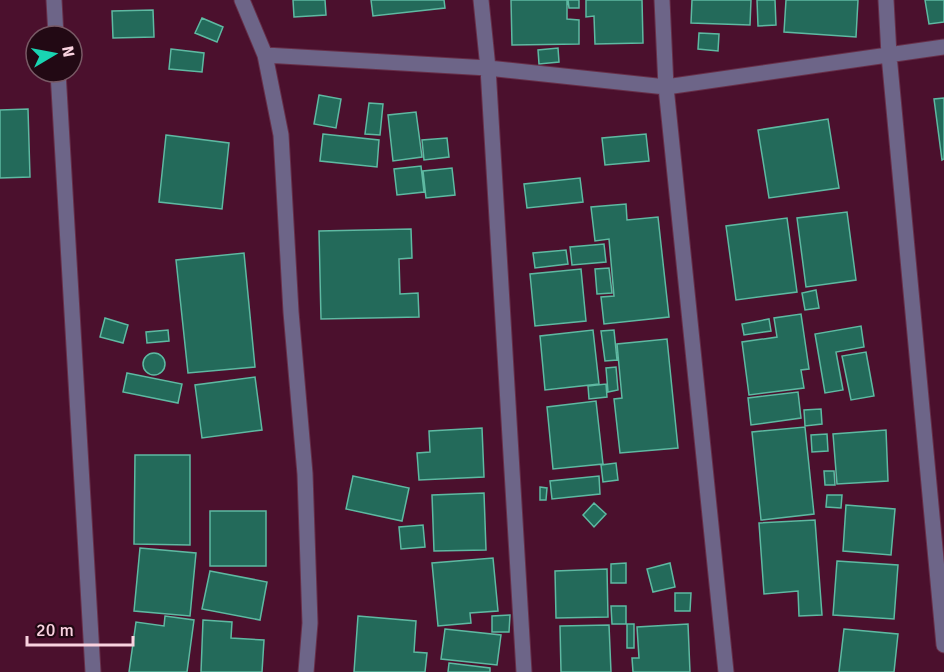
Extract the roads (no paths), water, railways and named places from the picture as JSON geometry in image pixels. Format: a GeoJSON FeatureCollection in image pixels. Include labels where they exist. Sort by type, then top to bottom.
{"type":"FeatureCollection","features":[{"type":"Feature","properties":{"kind":"street"},"geometry":{"type":"LineString","coordinates":[[54,0],[55,24]]}},
{"type":"Feature","properties":{"kind":"street"},"geometry":{"type":"LineString","coordinates":[[238,0],[265,55],[281,135],[291,312],[305,474],[310,623],[306,672]]}},
{"type":"Feature","properties":{"kind":"street"},"geometry":{"type":"LineString","coordinates":[[481,0],[488,68],[524,672]]}},
{"type":"Feature","properties":{"kind":"street"},"geometry":{"type":"LineString","coordinates":[[662,0],[666,87],[726,672]]}},
{"type":"Feature","properties":{"kind":"street"},"geometry":{"type":"LineString","coordinates":[[886,0],[889,55],[944,645]]}},
{"type":"Feature","properties":{"kind":"street"},"geometry":{"type":"LineString","coordinates":[[265,55],[488,68],[666,87],[944,47]]}},
{"type":"Feature","properties":{"kind":"street"},"geometry":{"type":"LineString","coordinates":[[59,84],[93,672]]}}]}
